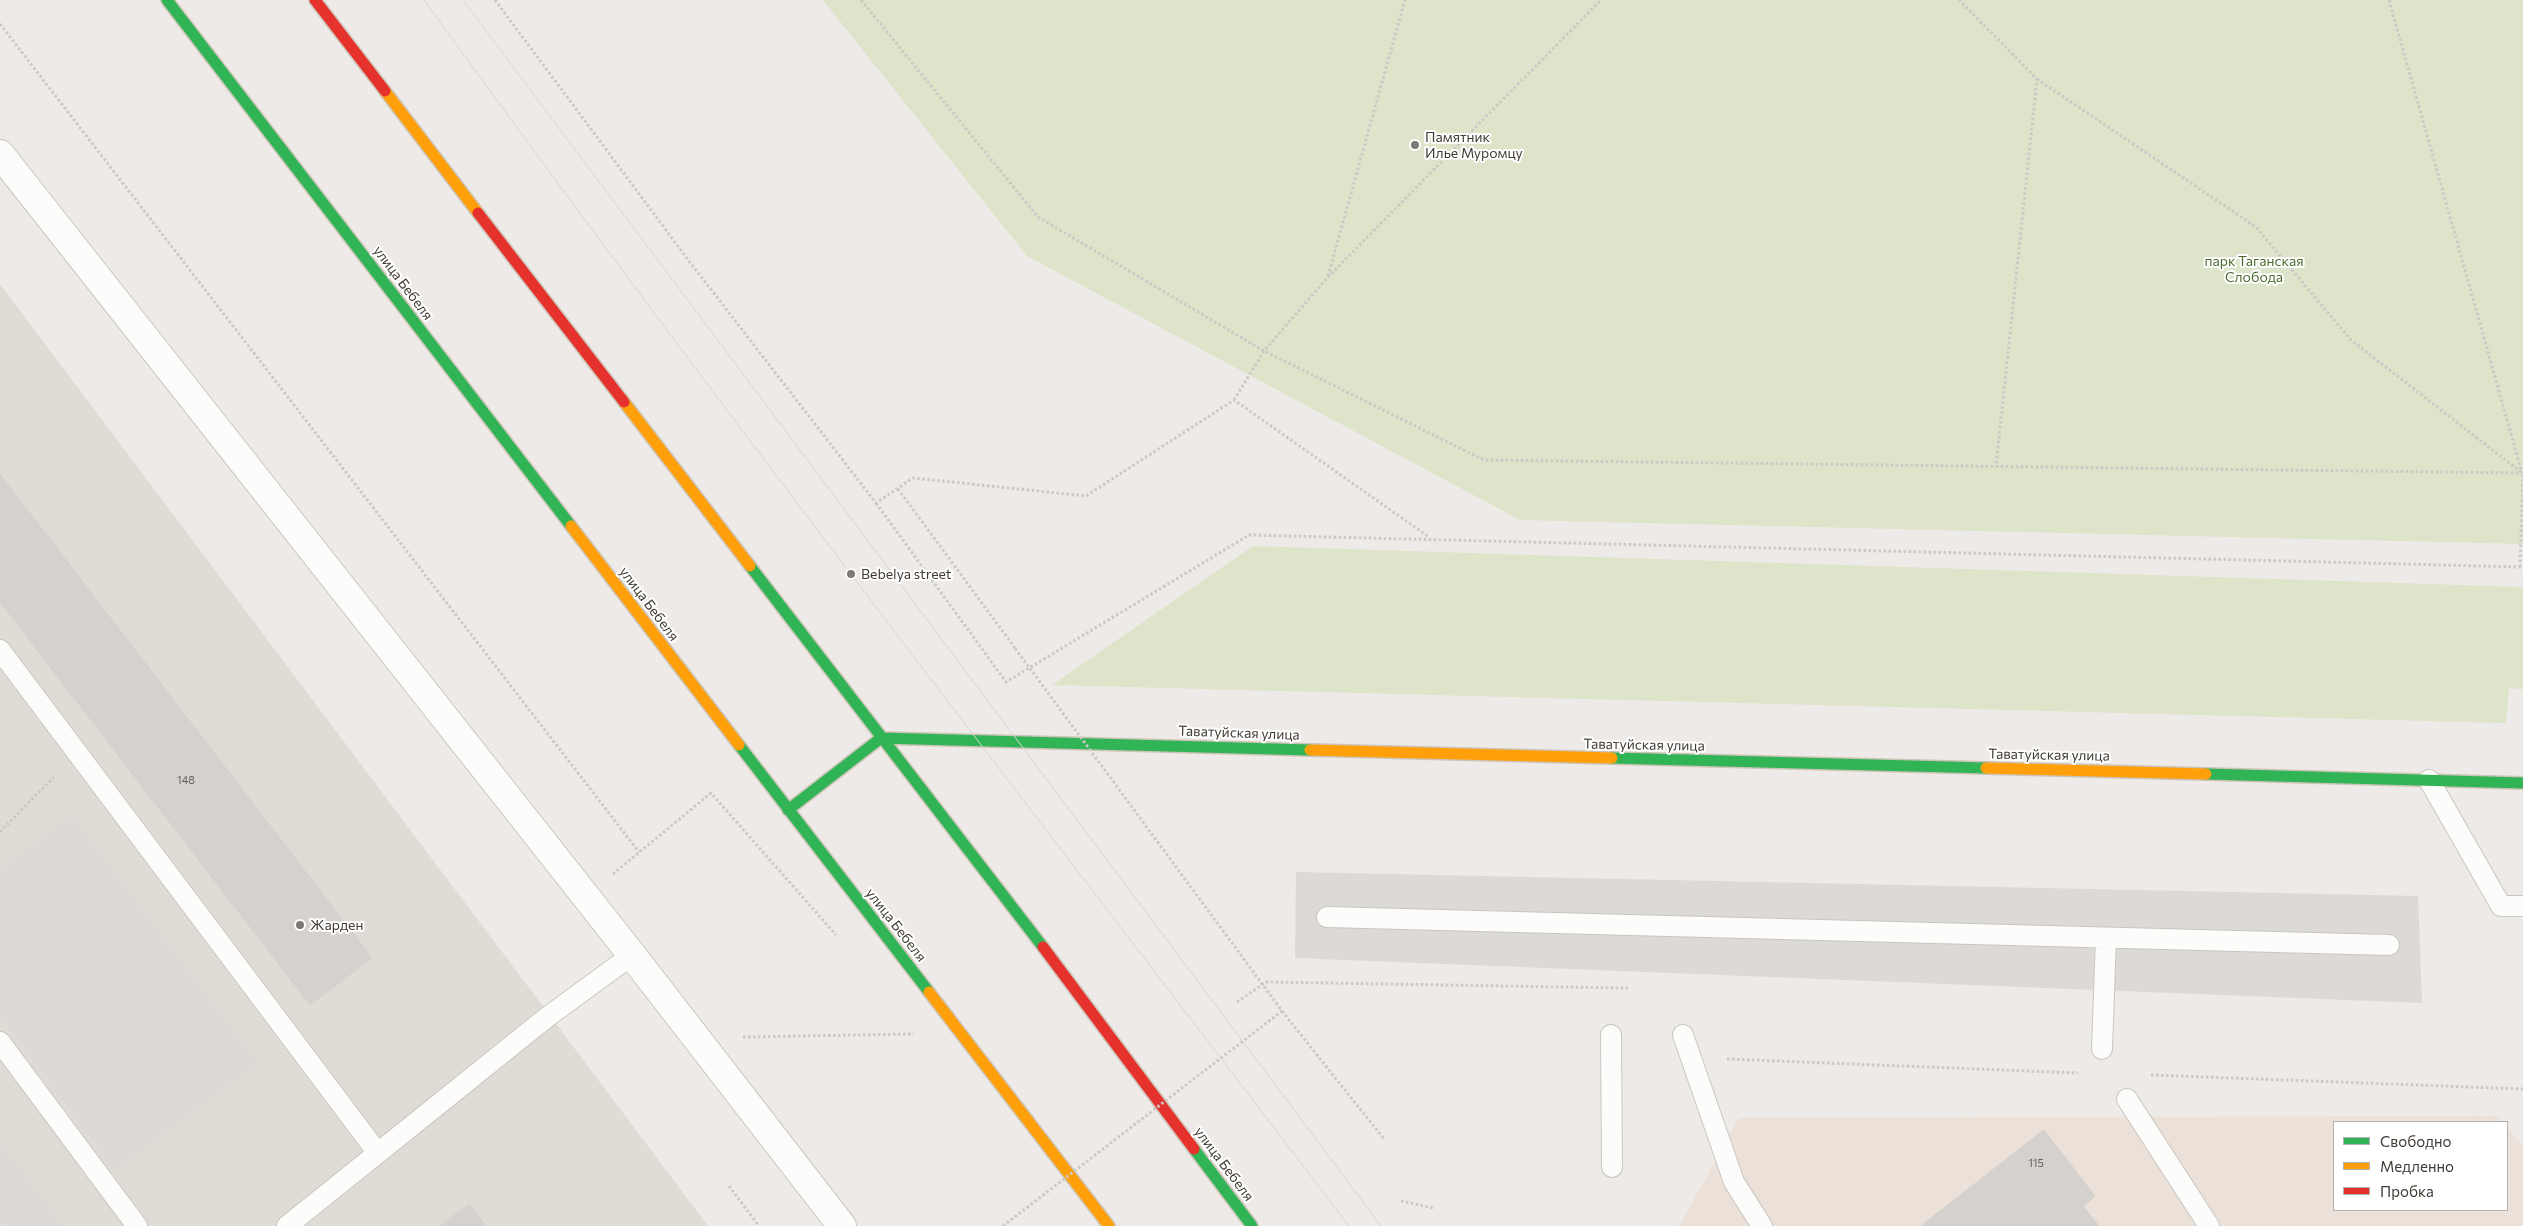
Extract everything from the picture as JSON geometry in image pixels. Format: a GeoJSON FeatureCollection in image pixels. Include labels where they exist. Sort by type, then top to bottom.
{"type":"FeatureCollection","features":[{"type":"Feature","properties":{"kind":"main road","name":"улица Бебеля"},"geometry":{"type":"LineString","coordinates":[[167,0],[1108,1226]]}},
{"type":"Feature","properties":{"kind":"main road","name":"улица Бебеля"},"geometry":{"type":"LineString","coordinates":[[315,0],[1065,976],[1252,1226]]}},
{"type":"Feature","properties":{"kind":"main road"},"geometry":{"type":"LineString","coordinates":[[788,810],[881,738]]}},
{"type":"Feature","properties":{"kind":"main road","name":"Таватуйская улица"},"geometry":{"type":"LineString","coordinates":[[881,738],[2523,783]]}},
{"type":"Feature","properties":{"kind":"street"},"geometry":{"type":"LineString","coordinates":[[0,154],[632,955],[842,1226]]}},
{"type":"Feature","properties":{"kind":"lane"},"geometry":{"type":"LineString","coordinates":[[0,650],[377,1152]]}},
{"type":"Feature","properties":{"kind":"lane"},"geometry":{"type":"LineString","coordinates":[[2429,780],[2501,906],[2523,906]]}},
{"type":"Feature","properties":{"kind":"lane"},"geometry":{"type":"LineString","coordinates":[[1327,917],[2389,945]]}},
{"type":"Feature","properties":{"kind":"lane"},"geometry":{"type":"LineString","coordinates":[[2102,1050],[2106,938]]}},
{"type":"Feature","properties":{"kind":"lane"},"geometry":{"type":"LineString","coordinates":[[287,1226],[546,1018],[632,955]]}},
{"type":"Feature","properties":{"kind":"lane"},"geometry":{"type":"LineString","coordinates":[[1611,1034],[1612,1167]]}},
{"type":"Feature","properties":{"kind":"lane"},"geometry":{"type":"LineString","coordinates":[[1683,1035],[1734,1182],[1762,1226]]}},
{"type":"Feature","properties":{"kind":"lane"},"geometry":{"type":"LineString","coordinates":[[0,1042],[137,1226]]}},
{"type":"Feature","properties":{"kind":"lane"},"geometry":{"type":"LineString","coordinates":[[2127,1099],[2209,1226]]}},
{"type":"Feature","properties":{"kind":"path"},"geometry":{"type":"LineString","coordinates":[[495,0],[688,261],[876,503],[1006,682],[1249,535],[1430,538],[2521,567],[2523,473],[2389,0]]}},
{"type":"Feature","properties":{"kind":"path"},"geometry":{"type":"LineString","coordinates":[[861,0],[909,62],[1038,216],[1264,351],[1484,460],[2523,473]]}},
{"type":"Feature","properties":{"kind":"path"},"geometry":{"type":"LineString","coordinates":[[1328,277],[1405,0]]}},
{"type":"Feature","properties":{"kind":"path"},"geometry":{"type":"LineString","coordinates":[[876,503],[913,478],[1086,496],[1234,400],[1264,351],[1328,277],[1601,0]]}},
{"type":"Feature","properties":{"kind":"path"},"geometry":{"type":"LineString","coordinates":[[1959,0],[2037,79],[2256,227],[2351,340],[2523,473]]}},
{"type":"Feature","properties":{"kind":"path"},"geometry":{"type":"LineString","coordinates":[[0,24],[639,852]]}},
{"type":"Feature","properties":{"kind":"path"},"geometry":{"type":"LineString","coordinates":[[1996,466],[2037,79]]}},
{"type":"Feature","properties":{"kind":"path"},"geometry":{"type":"LineString","coordinates":[[1234,400],[1430,538]]}},
{"type":"Feature","properties":{"kind":"path"},"geometry":{"type":"LineString","coordinates":[[898,489],[1282,1011],[1384,1138]]}},
{"type":"Feature","properties":{"kind":"path"},"geometry":{"type":"LineString","coordinates":[[0,832],[78,753]]}},
{"type":"Feature","properties":{"kind":"path"},"geometry":{"type":"LineString","coordinates":[[607,879],[711,793],[839,939]]}},
{"type":"Feature","properties":{"kind":"path"},"geometry":{"type":"LineString","coordinates":[[1237,1002],[1266,982],[1628,988]]}},
{"type":"Feature","properties":{"kind":"path"},"geometry":{"type":"LineString","coordinates":[[1003,1226],[1282,1011]]}},
{"type":"Feature","properties":{"kind":"path"},"geometry":{"type":"LineString","coordinates":[[739,1037],[922,1034]]}},
{"type":"Feature","properties":{"kind":"path"},"geometry":{"type":"LineString","coordinates":[[729,1186],[759,1226]]}},
{"type":"Feature","properties":{"kind":"path"},"geometry":{"type":"LineString","coordinates":[[1041,1188],[1047,1195]]}},
{"type":"Feature","properties":{"kind":"path"},"geometry":{"type":"LineString","coordinates":[[1401,1201],[1433,1208]]}},
{"type":"Feature","properties":{"kind":"shaded area"},"geometry":{"type":"Polygon","coordinates":[[[0,284],[708,1226],[0,1226],[0,284]]]}},
{"type":"Feature","properties":{"kind":"shaded area"},"geometry":{"type":"Polygon","coordinates":[[[72,815],[258,1064],[115,1170],[0,1016],[0,869],[72,815]]]}},
{"type":"Feature","properties":{"kind":"shaded area"},"geometry":{"type":"Polygon","coordinates":[[[1296,872],[2418,896],[2422,1003],[1295,958],[1296,872]]]}},
{"type":"Feature","properties":{"kind":"shaded area"},"geometry":{"type":"Polygon","coordinates":[[[2496,1116],[2501,1121],[2333,1121],[2333,1211],[2508,1211],[2508,1129],[2523,1146],[2523,1226],[1679,1226],[1739,1118],[2496,1116]]]}},
{"type":"Feature","properties":{"kind":"shaded area"},"geometry":{"type":"Polygon","coordinates":[[[0,1139],[65,1226],[4,1226],[0,1221],[0,1139]]]}},
{"type":"Feature","properties":{"kind":"green space","name":"парк Таганская Слобода"},"geometry":{"type":"Polygon","coordinates":[[[823,0],[2523,0],[2523,544],[1520,520],[1027,256],[823,0]]]}},
{"type":"Feature","properties":{"kind":"green space"},"geometry":{"type":"Polygon","coordinates":[[[1253,546],[2523,587],[2523,689],[2509,688],[2506,723],[1052,685],[1253,546]]]}},
{"type":"Feature","properties":{"kind":"building"},"geometry":{"type":"Polygon","coordinates":[[[0,474],[372,958],[310,1005],[0,602],[0,474]]]}},
{"type":"Feature","properties":{"kind":"building"},"geometry":{"type":"Polygon","coordinates":[[[2044,1130],[2095,1196],[2083,1206],[2099,1226],[1921,1226],[2044,1130]]]}},
{"type":"Feature","properties":{"kind":"building"},"geometry":{"type":"Polygon","coordinates":[[[470,1204],[486,1226],[440,1226],[470,1204]]]}},
{"type":"Feature","properties":{"kind":"tram line"},"geometry":{"type":"LineString","coordinates":[[424,0],[767,463],[1349,1226]]}},
{"type":"Feature","properties":{"kind":"tram line"},"geometry":{"type":"LineString","coordinates":[[463,0],[1381,1226]]}},
{"type":"Feature","properties":{"kind":"traffic: fast"},"geometry":{"type":"LineString","coordinates":[[167,0],[571,526]]}},
{"type":"Feature","properties":{"kind":"traffic: fast"},"geometry":{"type":"LineString","coordinates":[[750,566],[1043,947]]}},
{"type":"Feature","properties":{"kind":"traffic: fast"},"geometry":{"type":"LineString","coordinates":[[788,810],[881,738],[1310,750]]}},
{"type":"Feature","properties":{"kind":"traffic: fast"},"geometry":{"type":"LineString","coordinates":[[739,745],[929,992]]}},
{"type":"Feature","properties":{"kind":"traffic: fast"},"geometry":{"type":"LineString","coordinates":[[1612,758],[1986,768]]}},
{"type":"Feature","properties":{"kind":"traffic: fast"},"geometry":{"type":"LineString","coordinates":[[2206,774],[2523,783]]}},
{"type":"Feature","properties":{"kind":"traffic: fast"},"geometry":{"type":"LineString","coordinates":[[1194,1149],[1252,1226]]}},
{"type":"Feature","properties":{"kind":"traffic: slow"},"geometry":{"type":"LineString","coordinates":[[385,91],[478,213]]}},
{"type":"Feature","properties":{"kind":"traffic: slow"},"geometry":{"type":"LineString","coordinates":[[624,402],[750,566]]}},
{"type":"Feature","properties":{"kind":"traffic: slow"},"geometry":{"type":"LineString","coordinates":[[571,526],[739,745]]}},
{"type":"Feature","properties":{"kind":"traffic: slow"},"geometry":{"type":"LineString","coordinates":[[1310,750],[1612,758]]}},
{"type":"Feature","properties":{"kind":"traffic: slow"},"geometry":{"type":"LineString","coordinates":[[1986,768],[2206,774]]}},
{"type":"Feature","properties":{"kind":"traffic: slow"},"geometry":{"type":"LineString","coordinates":[[929,992],[1109,1226]]}},
{"type":"Feature","properties":{"kind":"traffic: jam"},"geometry":{"type":"LineString","coordinates":[[315,0],[385,91]]}},
{"type":"Feature","properties":{"kind":"traffic: jam"},"geometry":{"type":"LineString","coordinates":[[478,213],[624,402]]}},
{"type":"Feature","properties":{"kind":"traffic: jam"},"geometry":{"type":"LineString","coordinates":[[1043,947],[1194,1149]]}},
{"type":"Feature","properties":{"kind":"place","name":"Памятник Илье Муромцу"},"geometry":{"type":"Point","coordinates":[1415,145]}},
{"type":"Feature","properties":{"kind":"place","name":"Bebelya street"},"geometry":{"type":"Point","coordinates":[851,574]}},
{"type":"Feature","properties":{"kind":"place","name":"Жарден"},"geometry":{"type":"Point","coordinates":[300,925]}}]}
